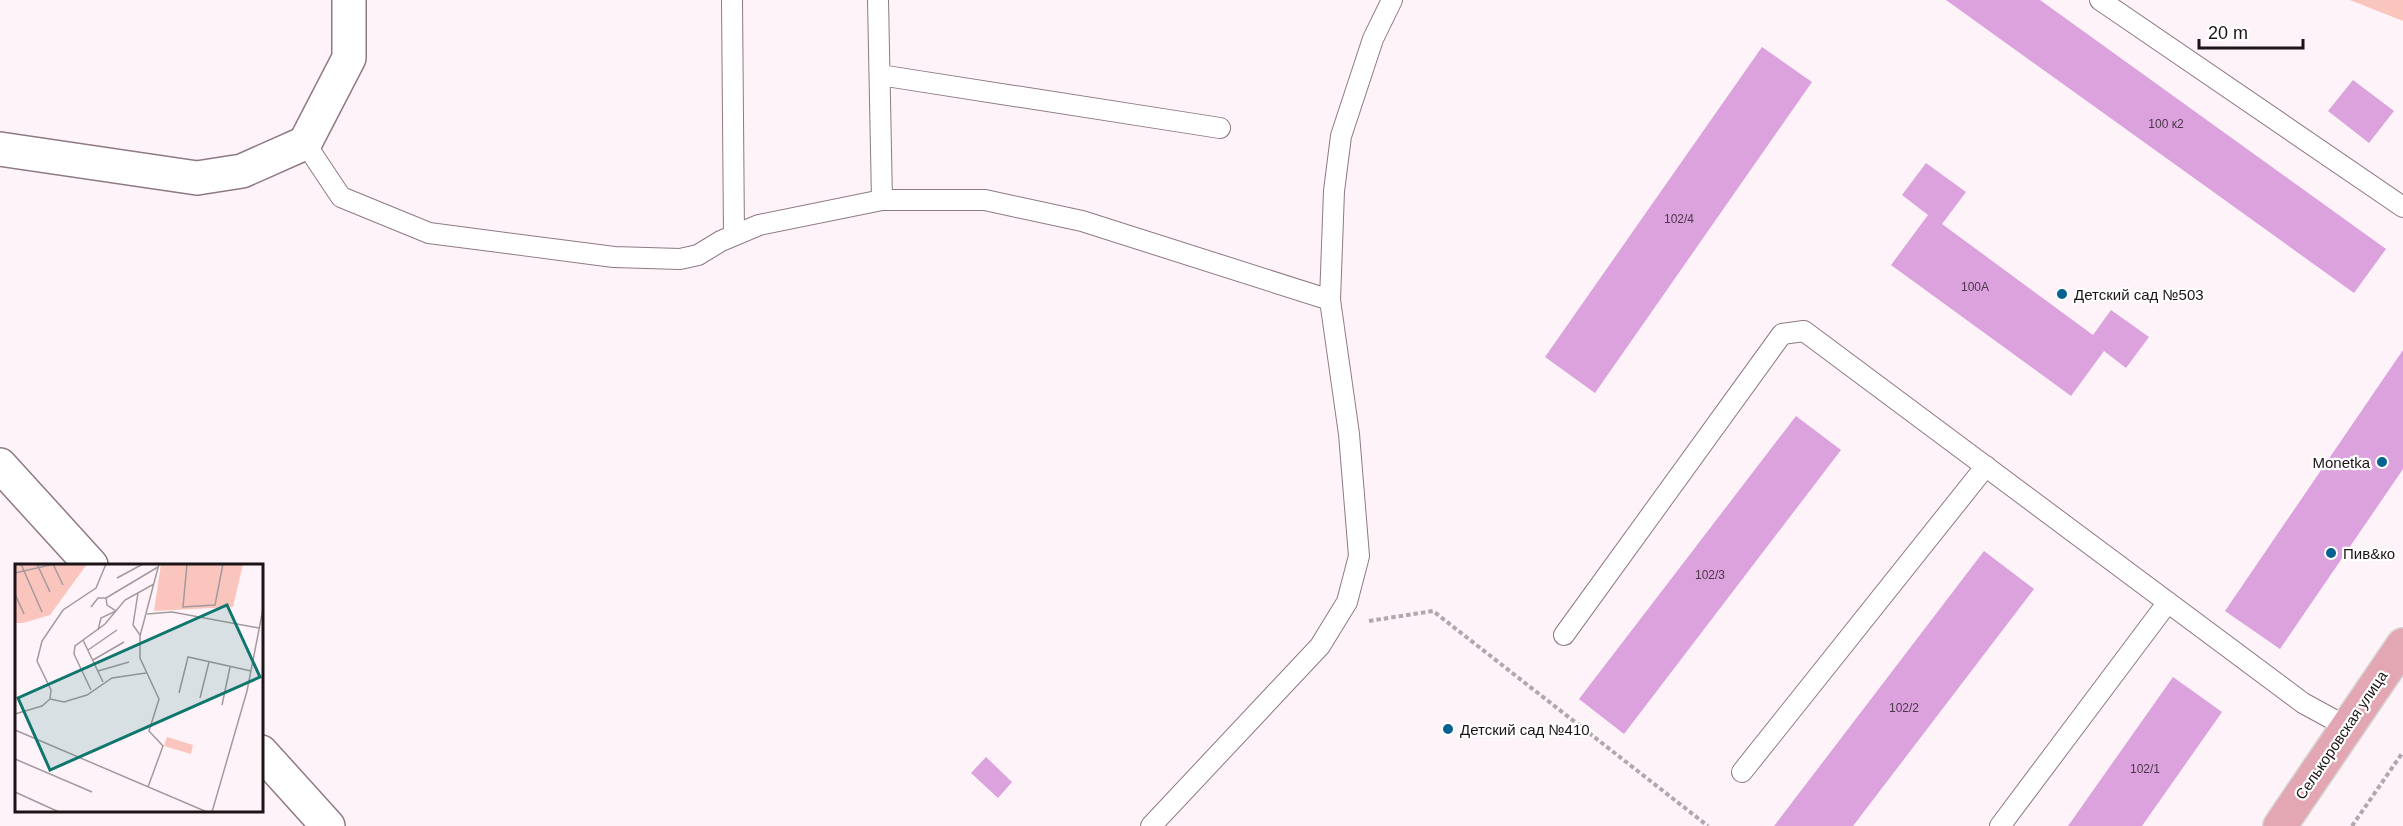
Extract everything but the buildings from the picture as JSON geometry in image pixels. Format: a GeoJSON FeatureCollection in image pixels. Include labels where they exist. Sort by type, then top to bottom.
{"type":"FeatureCollection","features":[{"type":"Feature","properties":{"kind":"main road","name":"Селькоровская улица"},"geometry":{"type":"LineString","coordinates":[[2280,826],[2403,645]]}},
{"type":"Feature","properties":{"kind":"street"},"geometry":{"type":"LineString","coordinates":[[0,149],[197,178],[242,171],[305,143],[349,58],[349,0]]}},
{"type":"Feature","properties":{"kind":"street"},"geometry":{"type":"LineString","coordinates":[[0,465],[90,564]]}},
{"type":"Feature","properties":{"kind":"street"},"geometry":{"type":"LineString","coordinates":[[262,754],[328,826]]}},
{"type":"Feature","properties":{"kind":"lane"},"geometry":{"type":"LineString","coordinates":[[732,0],[735,235]]}},
{"type":"Feature","properties":{"kind":"lane"},"geometry":{"type":"LineString","coordinates":[[878,0],[882,200]]}},
{"type":"Feature","properties":{"kind":"lane"},"geometry":{"type":"LineString","coordinates":[[1151,826],[1320,646],[1347,602],[1359,556],[1349,434],[1330,300],[1334,191],[1341,136],[1373,39],[1392,0]]}},
{"type":"Feature","properties":{"kind":"lane"},"geometry":{"type":"LineString","coordinates":[[2100,0],[2403,207]]}},
{"type":"Feature","properties":{"kind":"lane"},"geometry":{"type":"LineString","coordinates":[[880,75],[1220,128]]}},
{"type":"Feature","properties":{"kind":"lane"},"geometry":{"type":"LineString","coordinates":[[305,143],[341,197],[429,233],[614,258],[680,259],[698,255],[759,225],[882,200],[985,200],[1082,221],[1330,300]]}},
{"type":"Feature","properties":{"kind":"lane"},"geometry":{"type":"LineString","coordinates":[[1564,635],[1782,334],[1804,331],[2303,703],[2347,727]]}},
{"type":"Feature","properties":{"kind":"lane"},"geometry":{"type":"LineString","coordinates":[[1742,772],[1986,466]]}},
{"type":"Feature","properties":{"kind":"lane"},"geometry":{"type":"LineString","coordinates":[[2000,826],[2168,602]]}},
{"type":"Feature","properties":{"kind":"path"},"geometry":{"type":"LineString","coordinates":[[1333,626],[1433,611],[1708,826]]}},
{"type":"Feature","properties":{"kind":"path"},"geometry":{"type":"LineString","coordinates":[[2352,826],[2403,752]]}},
{"type":"Feature","properties":{"kind":"shaded area"},"geometry":{"type":"Polygon","coordinates":[[[2350,0],[2403,0],[2403,21],[2350,0]]]}},
{"type":"Feature","properties":{"kind":"place","name":"Детский сад №503"},"geometry":{"type":"Point","coordinates":[2062,294]}},
{"type":"Feature","properties":{"kind":"place","name":"Monetka"},"geometry":{"type":"Point","coordinates":[2382,462]}},
{"type":"Feature","properties":{"kind":"place","name":"Пив&ко"},"geometry":{"type":"Point","coordinates":[2331,553]}},
{"type":"Feature","properties":{"kind":"place","name":"Детский сад №410"},"geometry":{"type":"Point","coordinates":[1448,729]}}]}
